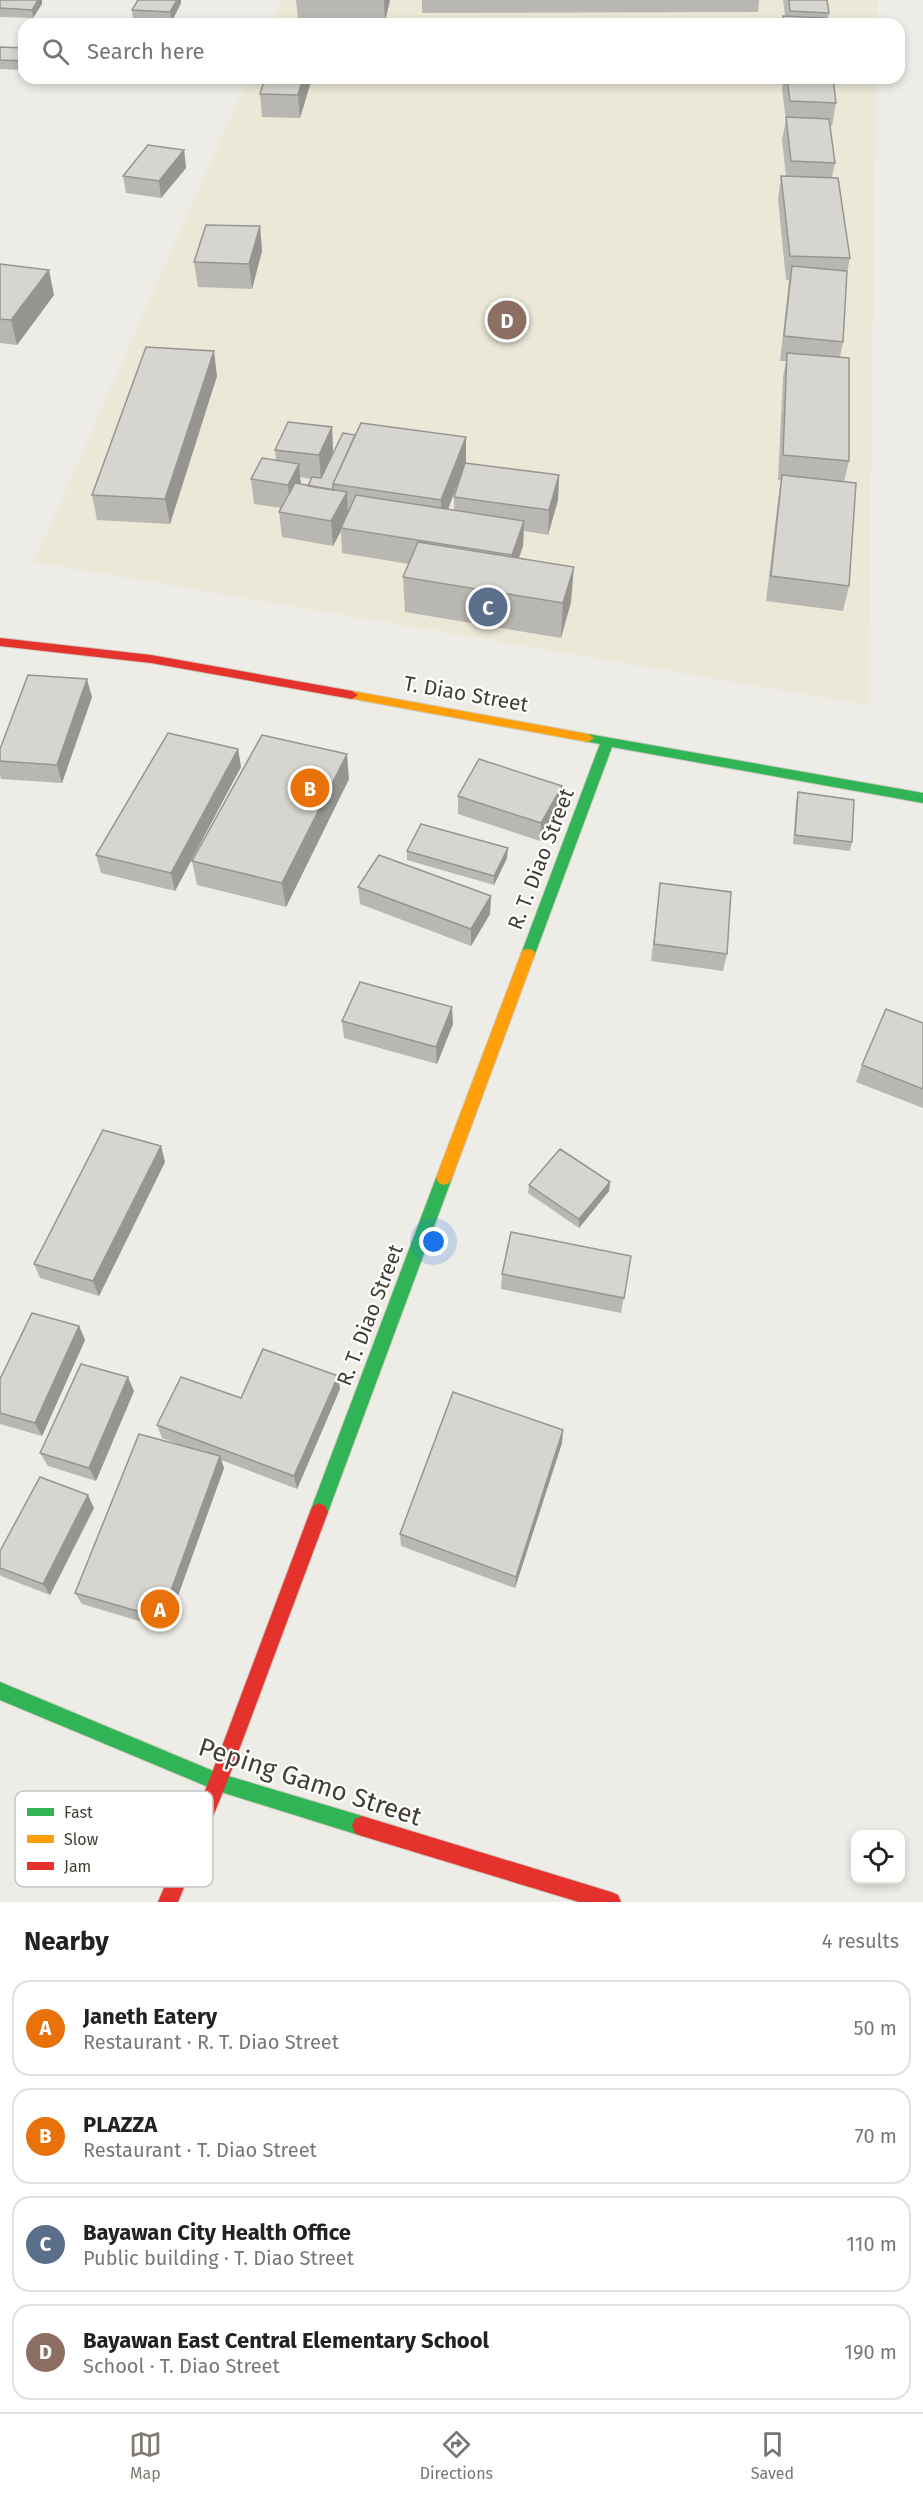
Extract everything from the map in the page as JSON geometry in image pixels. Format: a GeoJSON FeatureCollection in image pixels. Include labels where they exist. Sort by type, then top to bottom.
{"type":"FeatureCollection","features":[{"type":"Feature","properties":{"kind":"street","name":"T. Diao Street"},"geometry":{"type":"LineString","coordinates":[[0,642],[151,659],[923,798]]}},
{"type":"Feature","properties":{"kind":"street","name":"R. T. Diao Street"},"geometry":{"type":"LineString","coordinates":[[213,1794],[608,740]]}},
{"type":"Feature","properties":{"kind":"street","name":"Peping Gamo Street"},"geometry":{"type":"LineString","coordinates":[[0,1691],[218,1782],[612,1902]]}},
{"type":"Feature","properties":{"kind":"street","name":"R. T. Diao Street"},"geometry":{"type":"LineString","coordinates":[[168,1902],[174,1887]]}},
{"type":"Feature","properties":{"kind":"shaded area"},"geometry":{"type":"Polygon","coordinates":[[[282,0],[877,0],[877,18],[274,18],[282,0]]]}},
{"type":"Feature","properties":{"kind":"shaded area"},"geometry":{"type":"Polygon","coordinates":[[[245,84],[876,84],[868,705],[34,562],[245,84]]]}},
{"type":"Feature","properties":{"kind":"building"},"geometry":{"type":"Polygon","coordinates":[[[0,0],[38,0],[32,10],[0,8],[0,0]]]}},
{"type":"Feature","properties":{"kind":"building"},"geometry":{"type":"Polygon","coordinates":[[[138,0],[177,0],[170,12],[132,10],[138,0]]]}},
{"type":"Feature","properties":{"kind":"building"},"geometry":{"type":"Polygon","coordinates":[[[789,0],[827,0],[829,13],[790,11],[789,0]]]}},
{"type":"Feature","properties":{"kind":"building"},"geometry":{"type":"Polygon","coordinates":[[[783,16],[826,18],[783,18],[783,16]]]}},
{"type":"Feature","properties":{"kind":"building"},"geometry":{"type":"Polygon","coordinates":[[[0,47],[18,48],[18,61],[0,60],[0,47]]]}},
{"type":"Feature","properties":{"kind":"building"},"geometry":{"type":"Polygon","coordinates":[[[263,84],[301,84],[298,95],[260,94],[263,84]]]}},
{"type":"Feature","properties":{"kind":"building"},"geometry":{"type":"Polygon","coordinates":[[[788,84],[834,84],[836,103],[790,101],[788,84]]]}},
{"type":"Feature","properties":{"kind":"building"},"geometry":{"type":"Polygon","coordinates":[[[786,117],[829,119],[835,163],[791,161],[786,117]]]}},
{"type":"Feature","properties":{"kind":"building"},"geometry":{"type":"Polygon","coordinates":[[[148,145],[184,150],[159,181],[123,176],[148,145]]]}},
{"type":"Feature","properties":{"kind":"building"},"geometry":{"type":"Polygon","coordinates":[[[781,176],[838,178],[850,258],[790,256],[781,176]]]}},
{"type":"Feature","properties":{"kind":"building"},"geometry":{"type":"Polygon","coordinates":[[[206,225],[260,226],[249,264],[194,262],[206,225]]]}},
{"type":"Feature","properties":{"kind":"building"},"geometry":{"type":"Polygon","coordinates":[[[0,264],[49,270],[11,320],[0,319],[0,264]]]}},
{"type":"Feature","properties":{"kind":"building"},"geometry":{"type":"Polygon","coordinates":[[[792,266],[847,271],[843,342],[784,336],[792,266]]]}},
{"type":"Feature","properties":{"kind":"building"},"geometry":{"type":"Polygon","coordinates":[[[146,347],[214,351],[165,499],[92,495],[146,347]]]}},
{"type":"Feature","properties":{"kind":"building"},"geometry":{"type":"Polygon","coordinates":[[[787,353],[849,358],[849,461],[783,455],[787,353]]]}},
{"type":"Feature","properties":{"kind":"building"},"geometry":{"type":"Polygon","coordinates":[[[288,422],[332,427],[319,455],[275,450],[288,422]]]}},
{"type":"Feature","properties":{"kind":"building"},"geometry":{"type":"Polygon","coordinates":[[[361,423],[466,437],[441,500],[333,484],[361,423]]]}},
{"type":"Feature","properties":{"kind":"building"},"geometry":{"type":"Polygon","coordinates":[[[343,433],[355,435],[333,484],[333,490],[308,486],[312,477],[321,478],[343,433]]]}},
{"type":"Feature","properties":{"kind":"building"},"geometry":{"type":"Polygon","coordinates":[[[262,458],[299,464],[288,485],[251,479],[262,458]]]}},
{"type":"Feature","properties":{"kind":"building"},"geometry":{"type":"Polygon","coordinates":[[[465,463],[559,475],[549,510],[454,497],[465,463]]]}},
{"type":"Feature","properties":{"kind":"building"},"geometry":{"type":"Polygon","coordinates":[[[782,475],[856,483],[849,586],[771,576],[782,475]]]}},
{"type":"Feature","properties":{"kind":"building"},"geometry":{"type":"Polygon","coordinates":[[[295,483],[347,492],[331,521],[279,512],[295,483]]]}},
{"type":"Feature","properties":{"kind":"building"},"geometry":{"type":"Polygon","coordinates":[[[356,495],[524,521],[512,555],[341,528],[356,495]]]}},
{"type":"Feature","properties":{"kind":"building"},"geometry":{"type":"Polygon","coordinates":[[[418,542],[574,567],[563,603],[403,577],[418,542]]]}},
{"type":"Feature","properties":{"kind":"building"},"geometry":{"type":"Polygon","coordinates":[[[28,675],[87,679],[57,765],[0,761],[0,749],[28,675]]]}},
{"type":"Feature","properties":{"kind":"building"},"geometry":{"type":"Polygon","coordinates":[[[168,733],[238,749],[171,873],[96,855],[168,733]]]}},
{"type":"Feature","properties":{"kind":"building"},"geometry":{"type":"Polygon","coordinates":[[[262,735],[347,754],[282,883],[192,861],[262,735]]]}},
{"type":"Feature","properties":{"kind":"building"},"geometry":{"type":"Polygon","coordinates":[[[479,759],[562,786],[541,823],[458,796],[479,759]]]}},
{"type":"Feature","properties":{"kind":"building"},"geometry":{"type":"Polygon","coordinates":[[[798,792],[854,800],[852,842],[795,835],[798,792]]]}},
{"type":"Feature","properties":{"kind":"building"},"geometry":{"type":"Polygon","coordinates":[[[421,824],[508,848],[494,876],[407,851],[421,824]]]}},
{"type":"Feature","properties":{"kind":"building"},"geometry":{"type":"Polygon","coordinates":[[[379,855],[491,896],[471,929],[358,887],[379,855]]]}},
{"type":"Feature","properties":{"kind":"building"},"geometry":{"type":"Polygon","coordinates":[[[660,883],[731,892],[727,954],[654,944],[660,883]]]}},
{"type":"Feature","properties":{"kind":"building"},"geometry":{"type":"Polygon","coordinates":[[[360,982],[452,1007],[436,1047],[342,1021],[360,982]]]}},
{"type":"Feature","properties":{"kind":"building"},"geometry":{"type":"Polygon","coordinates":[[[886,1009],[923,1023],[923,1089],[862,1065],[886,1009]]]}},
{"type":"Feature","properties":{"kind":"building"},"geometry":{"type":"Polygon","coordinates":[[[103,1130],[161,1146],[93,1281],[34,1264],[103,1130]]]}},
{"type":"Feature","properties":{"kind":"building"},"geometry":{"type":"Polygon","coordinates":[[[560,1149],[610,1182],[579,1219],[529,1185],[560,1149]]]}},
{"type":"Feature","properties":{"kind":"building"},"geometry":{"type":"Polygon","coordinates":[[[511,1232],[631,1256],[624,1298],[502,1274],[511,1232]]]}},
{"type":"Feature","properties":{"kind":"building"},"geometry":{"type":"Polygon","coordinates":[[[32,1313],[79,1326],[35,1423],[0,1413],[0,1379],[32,1313]]]}},
{"type":"Feature","properties":{"kind":"building"},"geometry":{"type":"Polygon","coordinates":[[[263,1349],[338,1376],[294,1476],[157,1425],[181,1377],[241,1398],[263,1349]]]}},
{"type":"Feature","properties":{"kind":"building"},"geometry":{"type":"Polygon","coordinates":[[[81,1364],[128,1377],[89,1468],[40,1453],[81,1364]]]}},
{"type":"Feature","properties":{"kind":"building"},"geometry":{"type":"Polygon","coordinates":[[[453,1392],[563,1430],[516,1577],[400,1534],[453,1392]]]}},
{"type":"Feature","properties":{"kind":"building"},"geometry":{"type":"Polygon","coordinates":[[[139,1434],[220,1456],[161,1618],[75,1593],[139,1434]]]}},
{"type":"Feature","properties":{"kind":"building"},"geometry":{"type":"Polygon","coordinates":[[[40,1477],[88,1495],[43,1584],[0,1568],[0,1551],[40,1477]]]}},
{"type":"Feature","properties":{"kind":"traffic: fast"},"geometry":{"type":"LineString","coordinates":[[588,738],[923,798]]}},
{"type":"Feature","properties":{"kind":"traffic: fast"},"geometry":{"type":"LineString","coordinates":[[528,954],[608,740]]}},
{"type":"Feature","properties":{"kind":"traffic: fast"},"geometry":{"type":"LineString","coordinates":[[319,1512],[444,1178]]}},
{"type":"Feature","properties":{"kind":"traffic: fast"},"geometry":{"type":"LineString","coordinates":[[0,1691],[218,1782],[362,1826]]}},
{"type":"Feature","properties":{"kind":"traffic: slow"},"geometry":{"type":"LineString","coordinates":[[352,695],[588,738]]}},
{"type":"Feature","properties":{"kind":"traffic: slow"},"geometry":{"type":"LineString","coordinates":[[444,1178],[528,954]]}},
{"type":"Feature","properties":{"kind":"traffic: jam"},"geometry":{"type":"LineString","coordinates":[[0,642],[151,659],[352,695]]}},
{"type":"Feature","properties":{"kind":"traffic: jam"},"geometry":{"type":"LineString","coordinates":[[213,1794],[319,1512]]}},
{"type":"Feature","properties":{"kind":"traffic: jam"},"geometry":{"type":"LineString","coordinates":[[362,1826],[611,1902]]}},
{"type":"Feature","properties":{"kind":"traffic: jam"},"geometry":{"type":"LineString","coordinates":[[168,1902],[174,1887]]}},
{"type":"Feature","properties":{"kind":"place","name":"Bayawan East Central Elementary School"},"geometry":{"type":"Point","coordinates":[507,320]}},
{"type":"Feature","properties":{"kind":"place","name":"Bayawan City Health Office"},"geometry":{"type":"Point","coordinates":[488,607]}},
{"type":"Feature","properties":{"kind":"place","name":"PLAZZA"},"geometry":{"type":"Point","coordinates":[310,788]}},
{"type":"Feature","properties":{"kind":"place","name":"Janeth Eatery"},"geometry":{"type":"Point","coordinates":[160,1609]}}]}
